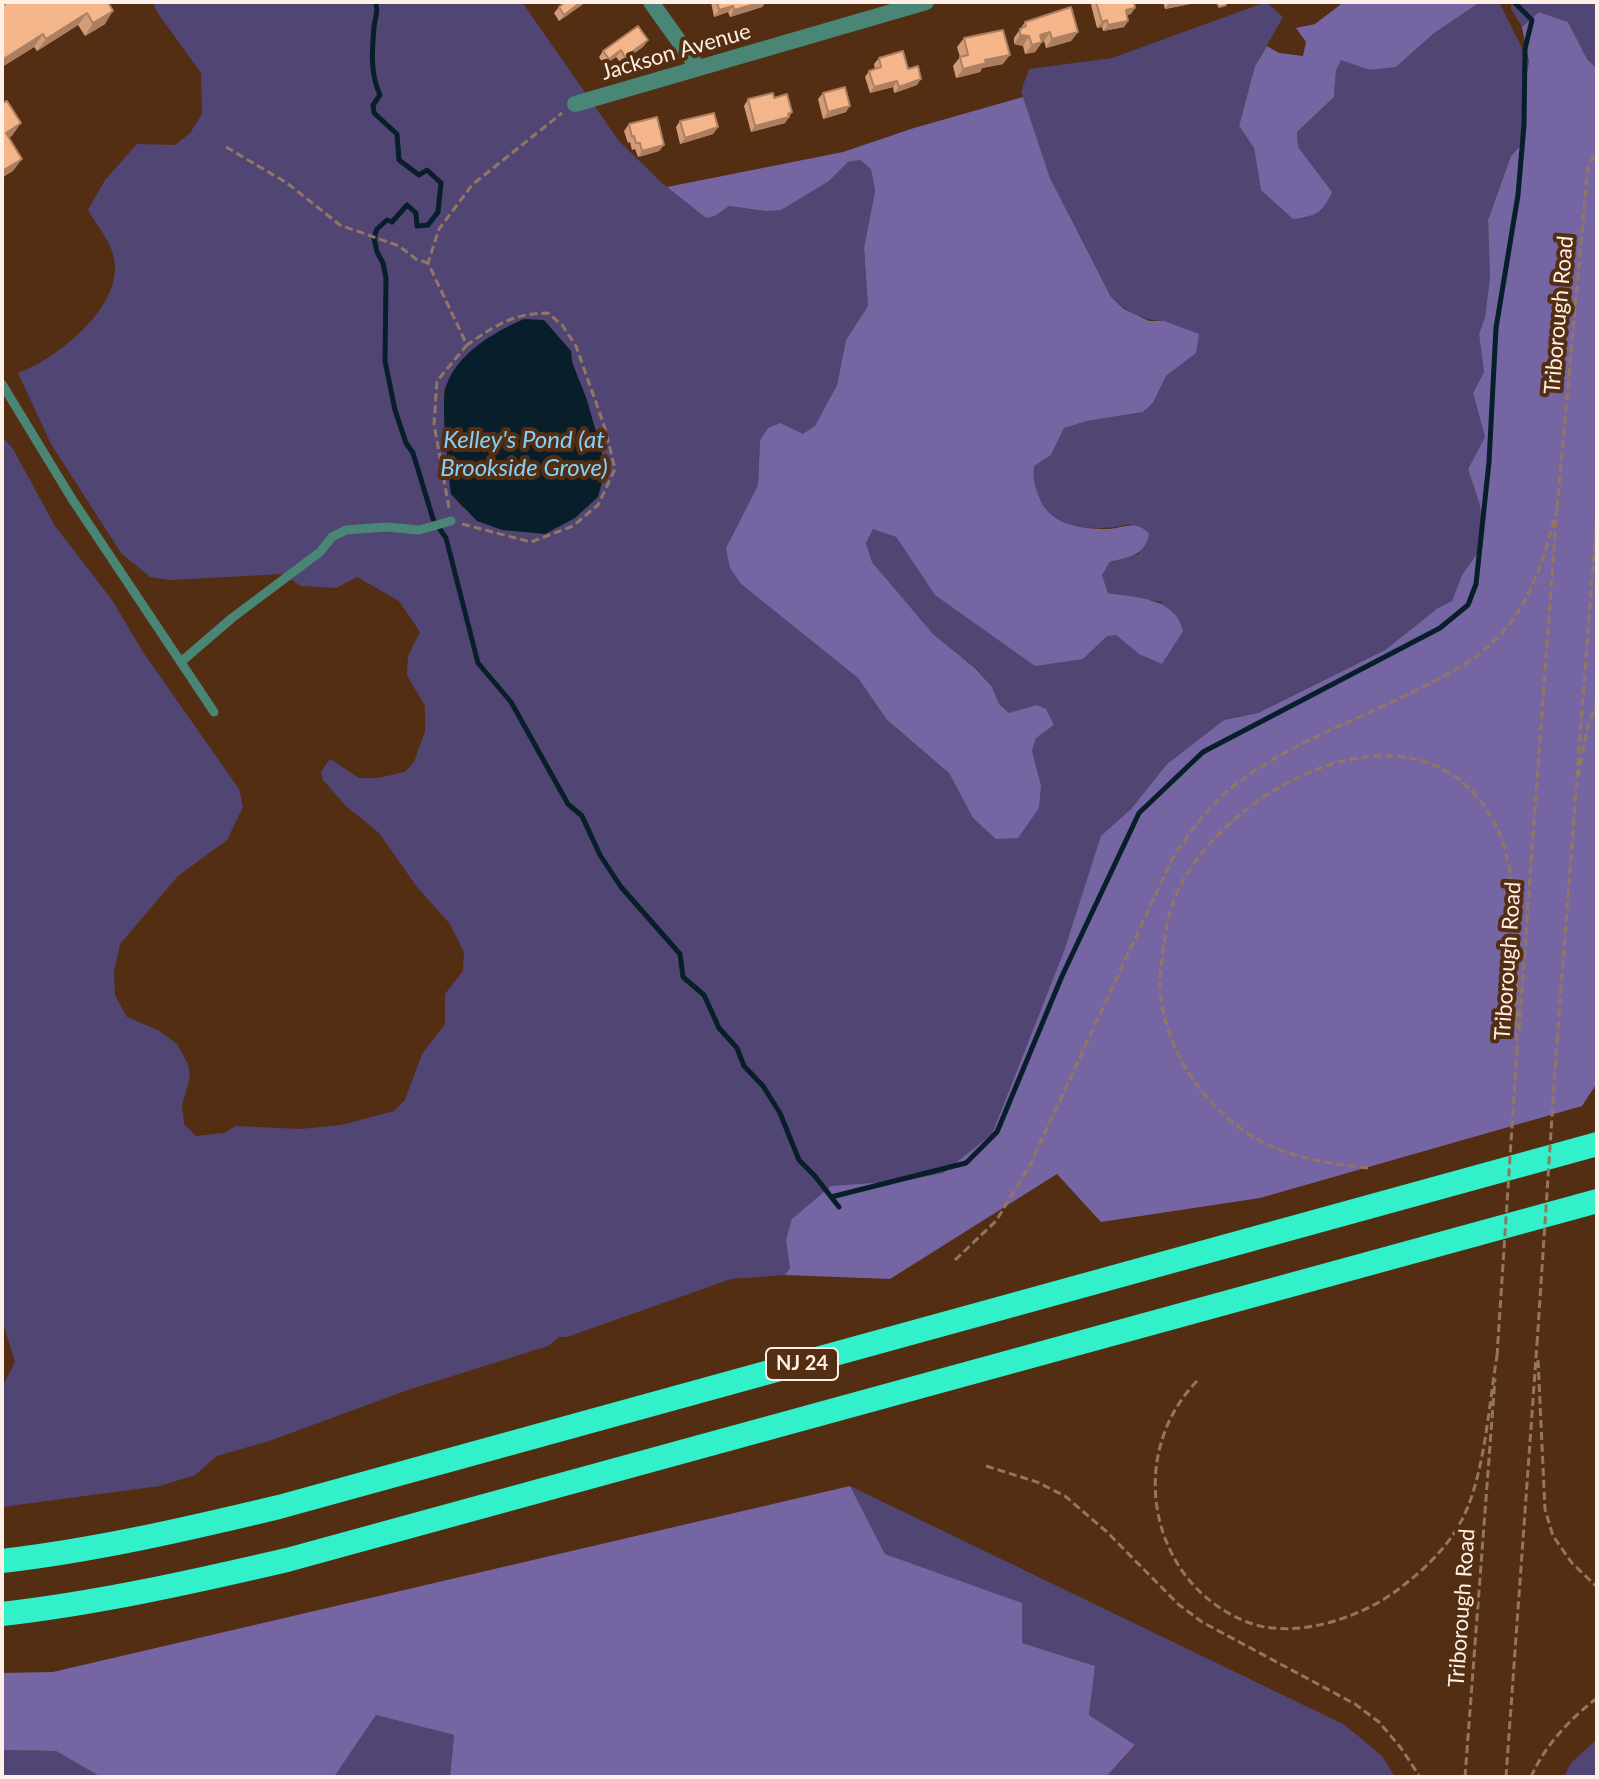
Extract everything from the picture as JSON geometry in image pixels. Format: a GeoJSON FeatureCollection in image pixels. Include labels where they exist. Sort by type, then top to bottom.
{"type":"FeatureCollection","features":[{"type":"Feature","properties":{"kind":"highway","name":"NJ 24"},"geometry":{"type":"LineString","coordinates":[[2,1561],[164,1535],[279,1507],[1597,1144]]}},
{"type":"Feature","properties":{"kind":"highway","name":"NJ 24"},"geometry":{"type":"LineString","coordinates":[[2,1614],[57,1608],[175,1586],[287,1560],[1597,1201]]}},
{"type":"Feature","properties":{"kind":"street"},"geometry":{"type":"LineString","coordinates":[[651,2],[698,68]]}},
{"type":"Feature","properties":{"kind":"street","name":"Jackson Avenue"},"geometry":{"type":"LineString","coordinates":[[575,104],[926,2]]}},
{"type":"Feature","properties":{"kind":"lane"},"geometry":{"type":"LineString","coordinates":[[2,384],[72,499],[214,712]]}},
{"type":"Feature","properties":{"kind":"lane"},"geometry":{"type":"LineString","coordinates":[[182,661],[232,618],[320,552],[332,537],[346,530],[386,527],[419,530],[451,521]]}},
{"type":"Feature","properties":{"kind":"path"},"geometry":{"type":"LineString","coordinates":[[428,263],[439,229],[472,185],[575,104]]}},
{"type":"Feature","properties":{"kind":"path"},"geometry":{"type":"LineString","coordinates":[[226,147],[287,183],[340,225],[383,240],[428,263],[467,345]]}},
{"type":"Feature","properties":{"kind":"path","name":"Triborough Road"},"geometry":{"type":"LineString","coordinates":[[1465,1777],[1557,509],[1588,166],[1597,151]]}},
{"type":"Feature","properties":{"kind":"path"},"geometry":{"type":"LineString","coordinates":[[524,313],[548,313],[562,325],[576,346],[605,428],[615,469],[598,505],[573,526],[531,542],[451,521],[434,424],[437,381],[467,345],[485,332],[524,313]]}},
{"type":"Feature","properties":{"kind":"path"},"geometry":{"type":"LineString","coordinates":[[955,1260],[996,1221],[1029,1167],[1172,859],[1195,825],[1219,799],[1285,754],[1457,670],[1484,651],[1508,625],[1527,595],[1542,563],[1557,509]]}},
{"type":"Feature","properties":{"kind":"path"},"geometry":{"type":"LineString","coordinates":[[1506,1777],[1597,513]]}},
{"type":"Feature","properties":{"kind":"path"},"geometry":{"type":"LineString","coordinates":[[1575,797],[1588,726],[1597,701]]}},
{"type":"Feature","properties":{"kind":"path"},"geometry":{"type":"LineString","coordinates":[[1368,1168],[1322,1163],[1254,1138],[1212,1103],[1183,1064],[1172,1039],[1160,983],[1168,921],[1176,894],[1196,859],[1230,823],[1271,792],[1309,771],[1350,759],[1389,754],[1420,759],[1453,775],[1475,793],[1493,820],[1507,854],[1513,886],[1517,1050]]}},
{"type":"Feature","properties":{"kind":"path"},"geometry":{"type":"LineString","coordinates":[[1537,1344],[1545,1509],[1553,1536],[1572,1563],[1597,1587]]}},
{"type":"Feature","properties":{"kind":"path"},"geometry":{"type":"LineString","coordinates":[[1197,1381],[1181,1397],[1164,1431],[1158,1455],[1156,1499],[1158,1520],[1165,1541],[1198,1589],[1222,1609],[1250,1623],[1311,1627],[1350,1617],[1388,1597],[1426,1569],[1452,1536],[1468,1505],[1480,1465],[1497,1356]]}},
{"type":"Feature","properties":{"kind":"path"},"geometry":{"type":"LineString","coordinates":[[986,1466],[1037,1482],[1065,1496],[1107,1532],[1178,1604],[1202,1622],[1355,1704],[1379,1722],[1420,1777]]}},
{"type":"Feature","properties":{"kind":"path"},"geometry":{"type":"LineString","coordinates":[[1531,1777],[1554,1740],[1579,1712],[1597,1698]]}},
{"type":"Feature","properties":{"kind":"shaded area"},"geometry":{"type":"Polygon","coordinates":[[[153,2],[522,2],[619,141],[662,183],[706,218],[729,206],[765,211],[829,181],[848,162],[860,160],[871,169],[875,191],[864,248],[868,306],[846,340],[837,385],[815,427],[804,434],[768,428],[760,440],[758,485],[726,548],[741,584],[858,678],[887,720],[949,773],[973,818],[1041,785],[1032,751],[1036,738],[1054,725],[1009,713],[999,704],[992,687],[976,668],[933,634],[872,562],[866,543],[873,529],[896,537],[935,595],[1083,659],[1107,635],[1117,635],[1139,654],[1162,602],[1108,593],[1102,575],[1110,562],[1139,554],[1131,524],[1095,528],[1078,526],[1049,514],[1034,486],[1034,466],[1051,455],[1064,428],[1143,412],[1153,403],[1166,376],[1196,353],[1164,321],[1136,315],[1111,297],[1050,178],[1021,91],[1029,69],[1112,58],[1266,2],[1283,17],[1255,66],[1239,126],[1254,148],[1261,190],[1298,147],[1297,132],[1334,97],[1336,69],[1341,59],[1370,70],[1396,67],[1433,34],[1480,2],[1499,2],[1529,62],[1523,93],[1523,143],[1511,156],[1488,220],[1490,278],[1485,317],[1479,334],[1484,372],[1473,393],[1485,437],[1468,469],[1480,505],[1483,545],[1462,575],[1452,601],[1438,608],[1385,650],[1258,713],[1224,720],[1167,764],[1131,809],[1102,836],[1064,951],[992,1134],[943,1173],[902,1181],[786,1240],[790,1268],[785,1275],[731,1279],[567,1337],[559,1337],[548,1346],[217,1456],[195,1475],[160,1486],[2,1507],[2,1387],[15,1362],[2,1320],[2,436],[13,449],[55,526],[112,600],[143,652],[239,789],[243,807],[227,840],[178,876],[120,944],[114,972],[115,995],[127,1017],[158,1030],[177,1044],[188,1064],[190,1078],[182,1105],[184,1124],[196,1136],[224,1133],[236,1126],[300,1129],[341,1125],[394,1111],[405,1100],[422,1054],[445,1024],[445,994],[463,971],[464,952],[450,924],[417,887],[379,833],[346,806],[323,780],[321,772],[330,759],[359,778],[378,778],[405,772],[414,762],[425,731],[425,706],[407,675],[408,656],[420,632],[399,601],[357,577],[336,588],[301,586],[283,574],[169,580],[150,577],[121,553],[51,444],[18,373],[51,356],[68,343],[98,312],[109,294],[114,276],[114,258],[107,239],[88,210],[105,180],[137,144],[175,145],[190,133],[202,114],[201,73],[153,2]],[[571,351],[453,371],[444,390],[451,494],[463,508],[599,439],[571,351]]]}},
{"type":"Feature","properties":{"kind":"shaded area"},"geometry":{"type":"Polygon","coordinates":[[[1344,2],[1480,2],[1433,34],[1396,67],[1370,70],[1341,60],[1336,70],[1334,97],[1297,132],[1298,147],[1332,192],[1317,213],[1293,219],[1261,190],[1254,148],[1239,126],[1255,66],[1267,46],[1279,53],[1303,56],[1306,42],[1296,28],[1315,24],[1344,2]]]}},
{"type":"Feature","properties":{"kind":"shaded area"},"geometry":{"type":"Polygon","coordinates":[[[1511,2],[1597,2],[1597,69],[1587,59],[1568,22],[1539,12],[1522,27],[1511,9],[1511,2]]]}},
{"type":"Feature","properties":{"kind":"shaded area"},"geometry":{"type":"Polygon","coordinates":[[[1539,12],[1568,22],[1587,59],[1597,69],[1597,1083],[1582,1106],[1260,1198],[1101,1222],[1057,1174],[890,1279],[785,1275],[790,1268],[786,1240],[792,1219],[831,1186],[902,1181],[943,1173],[992,1134],[1064,951],[1101,836],[1131,809],[1167,764],[1224,720],[1258,713],[1385,650],[1438,608],[1452,601],[1462,575],[1483,545],[1480,505],[1468,469],[1485,437],[1473,393],[1484,372],[1479,334],[1485,317],[1490,278],[1488,220],[1511,156],[1523,143],[1523,93],[1529,62],[1522,27],[1539,12]]]}},
{"type":"Feature","properties":{"kind":"shaded area"},"geometry":{"type":"Polygon","coordinates":[[[1023,97],[1050,178],[1111,297],[1124,309],[1149,321],[1164,321],[1199,334],[1196,353],[1166,376],[1153,403],[1143,412],[1064,428],[1051,455],[1034,466],[1034,482],[1039,497],[1050,514],[1058,519],[1067,524],[1098,529],[1135,526],[1149,534],[1140,551],[1110,562],[1102,575],[1108,593],[1153,601],[1172,611],[1179,620],[1183,631],[1162,664],[1139,654],[1116,635],[1107,636],[1083,659],[1035,666],[935,595],[896,537],[873,529],[866,543],[872,562],[933,634],[975,668],[992,687],[999,704],[1009,713],[1037,705],[1046,709],[1054,725],[1036,738],[1032,751],[1041,785],[1039,808],[1018,838],[996,839],[973,818],[949,773],[887,720],[858,678],[741,584],[730,568],[726,548],[758,485],[760,440],[768,428],[780,423],[803,434],[815,426],[837,385],[846,340],[868,306],[864,248],[875,191],[871,169],[860,160],[848,162],[829,181],[781,210],[729,206],[706,218],[667,187],[843,152],[1023,97]]]}},
{"type":"Feature","properties":{"kind":"shaded area"},"geometry":{"type":"Polygon","coordinates":[[[850,1486],[1345,1725],[1382,1756],[1395,1777],[1106,1777],[1135,1746],[1089,1715],[1095,1666],[1022,1643],[1021,1603],[885,1554],[850,1486]]]}},
{"type":"Feature","properties":{"kind":"shaded area"},"geometry":{"type":"Polygon","coordinates":[[[850,1486],[885,1554],[1022,1603],[1022,1643],[1095,1666],[1089,1715],[1135,1745],[1106,1777],[450,1777],[454,1735],[376,1715],[334,1777],[101,1777],[56,1751],[2,1750],[2,1673],[53,1672],[850,1486]]]}},
{"type":"Feature","properties":{"kind":"shaded area"},"geometry":{"type":"Polygon","coordinates":[[[376,1715],[454,1735],[450,1777],[334,1777],[376,1715]]]}},
{"type":"Feature","properties":{"kind":"shaded area"},"geometry":{"type":"Polygon","coordinates":[[[1597,1739],[1597,1777],[1564,1777],[1571,1763],[1597,1739]]]}},
{"type":"Feature","properties":{"kind":"shaded area"},"geometry":{"type":"Polygon","coordinates":[[[2,1750],[56,1751],[101,1777],[2,1777],[2,1750]]]}},
{"type":"Feature","properties":{"kind":"water","name":"Kelley's Pond (at Brookside Grove)"},"geometry":{"type":"Polygon","coordinates":[[[524,319],[544,320],[571,351],[606,468],[598,497],[575,518],[545,534],[502,530],[477,521],[451,494],[447,455],[444,395],[451,375],[467,354],[501,330],[524,319]]]}},
{"type":"Feature","properties":{"kind":"building"},"geometry":{"type":"Polygon","coordinates":[[[8,2],[108,2],[113,11],[93,23],[87,13],[46,39],[43,34],[2,60],[2,6],[8,2]]]}},
{"type":"Feature","properties":{"kind":"building"},"geometry":{"type":"Polygon","coordinates":[[[565,2],[581,2],[564,15],[559,7],[565,2]]]}},
{"type":"Feature","properties":{"kind":"building"},"geometry":{"type":"Polygon","coordinates":[[[717,2],[762,2],[734,10],[733,6],[719,10],[717,2]]]}},
{"type":"Feature","properties":{"kind":"building"},"geometry":{"type":"Polygon","coordinates":[[[1096,2],[1134,2],[1135,8],[1126,10],[1128,21],[1108,25],[1107,20],[1102,22],[1096,2]]]}},
{"type":"Feature","properties":{"kind":"building"},"geometry":{"type":"Polygon","coordinates":[[[1071,7],[1078,32],[1052,39],[1050,32],[1040,35],[1042,42],[1032,45],[1029,36],[1020,35],[1025,22],[1071,7]]]}},
{"type":"Feature","properties":{"kind":"building"},"geometry":{"type":"Polygon","coordinates":[[[638,26],[648,40],[625,57],[621,50],[609,59],[603,51],[638,26]]]}},
{"type":"Feature","properties":{"kind":"building"},"geometry":{"type":"Polygon","coordinates":[[[1003,30],[1010,55],[963,69],[960,57],[968,55],[964,38],[1003,30]]]}},
{"type":"Feature","properties":{"kind":"building"},"geometry":{"type":"Polygon","coordinates":[[[903,51],[908,69],[918,66],[921,79],[899,87],[897,81],[874,87],[869,71],[881,67],[879,58],[903,51]]]}},
{"type":"Feature","properties":{"kind":"building"},"geometry":{"type":"Polygon","coordinates":[[[845,87],[850,106],[828,112],[823,93],[845,87]]]}},
{"type":"Feature","properties":{"kind":"building"},"geometry":{"type":"Polygon","coordinates":[[[773,93],[774,98],[787,94],[792,112],[788,114],[789,117],[755,126],[748,99],[773,93]]]}},
{"type":"Feature","properties":{"kind":"building"},"geometry":{"type":"Polygon","coordinates":[[[7,101],[21,123],[6,133],[22,159],[2,171],[2,103],[7,101]]]}},
{"type":"Feature","properties":{"kind":"building"},"geometry":{"type":"Polygon","coordinates":[[[714,113],[718,127],[685,138],[680,121],[714,113]]]}},
{"type":"Feature","properties":{"kind":"building"},"geometry":{"type":"Polygon","coordinates":[[[657,117],[664,145],[642,151],[640,143],[632,137],[629,124],[657,117]]]}},
{"type":"Feature","properties":{"kind":"waterway"},"geometry":{"type":"LineString","coordinates":[[375,2],[377,11],[372,62],[380,95],[373,105],[374,113],[397,134],[399,160],[419,175],[427,170],[441,183],[438,212],[428,225],[417,226],[416,213],[407,205],[392,222],[387,220],[377,229],[374,238],[386,278],[385,361],[395,410],[406,443],[413,453],[433,519],[446,538],[478,663],[511,702],[568,804],[582,816],[600,855],[621,887],[680,954],[683,977],[704,995],[719,1028],[737,1048],[744,1066],[763,1086],[780,1113],[799,1160],[839,1207]]}},
{"type":"Feature","properties":{"kind":"waterway"},"geometry":{"type":"LineString","coordinates":[[831,1197],[966,1163],[997,1132],[1062,976],[1139,813],[1203,752],[1440,628],[1468,605],[1476,584],[1489,462],[1496,328],[1518,195],[1524,125],[1525,49],[1532,20],[1514,2]]}}]}
